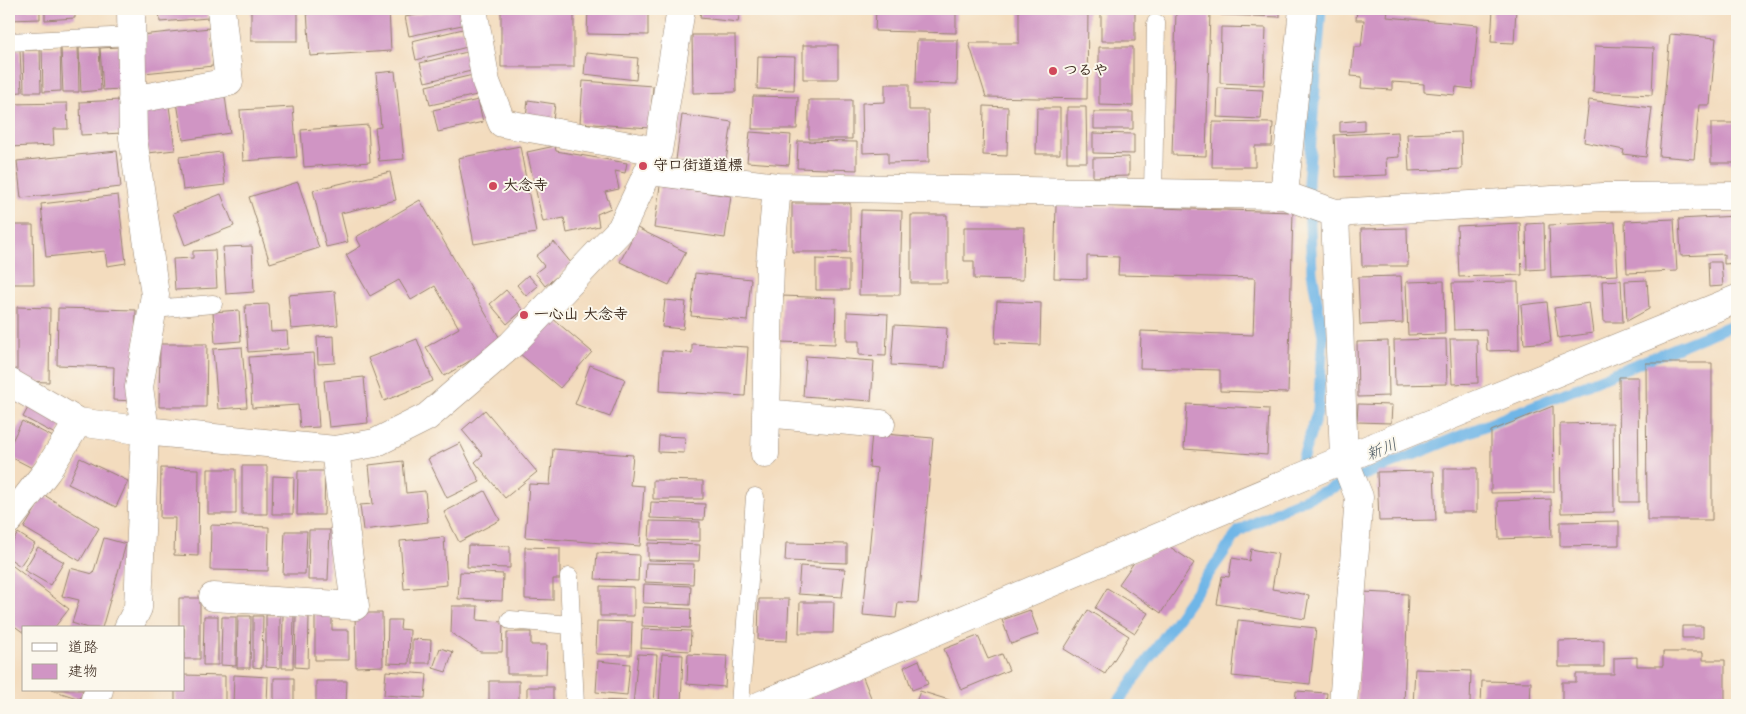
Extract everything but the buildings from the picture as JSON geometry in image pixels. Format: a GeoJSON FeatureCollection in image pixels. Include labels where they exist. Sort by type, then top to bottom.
{"type":"FeatureCollection","features":[{"type":"Feature","properties":{"kind":"street"},"geometry":{"type":"LineString","coordinates":[[129,626],[138,608],[145,431],[140,387],[155,295],[133,138],[131,9]]}},
{"type":"Feature","properties":{"kind":"street"},"geometry":{"type":"LineString","coordinates":[[132,100],[229,82],[221,9]]}},
{"type":"Feature","properties":{"kind":"street"},"geometry":{"type":"LineString","coordinates":[[473,9],[486,82],[502,123],[654,161],[777,187],[1284,195],[1335,213],[1603,197],[1737,196]]}},
{"type":"Feature","properties":{"kind":"street"},"geometry":{"type":"LineString","coordinates":[[9,382],[78,422],[145,431],[335,450],[375,443],[428,417],[512,344],[621,229],[654,161],[681,9]]}},
{"type":"Feature","properties":{"kind":"street"},"geometry":{"type":"LineString","coordinates":[[1284,195],[1302,9]]}},
{"type":"Feature","properties":{"kind":"street"},"geometry":{"type":"LineString","coordinates":[[765,454],[770,263],[777,187]]}},
{"type":"Feature","properties":{"kind":"street"},"geometry":{"type":"LineString","coordinates":[[1335,213],[1344,459],[1359,496],[1343,705]]}},
{"type":"Feature","properties":{"kind":"street"},"geometry":{"type":"LineString","coordinates":[[761,705],[1344,459],[1737,299]]}},
{"type":"Feature","properties":{"kind":"street"},"geometry":{"type":"LineString","coordinates":[[766,413],[881,424]]}},
{"type":"Feature","properties":{"kind":"street"},"geometry":{"type":"LineString","coordinates":[[9,520],[47,470],[78,422]]}},
{"type":"Feature","properties":{"kind":"street"},"geometry":{"type":"LineString","coordinates":[[213,597],[355,606],[335,450]]}},
{"type":"Feature","properties":{"kind":"lane"},"geometry":{"type":"LineString","coordinates":[[1153,194],[1156,23]]}},
{"type":"Feature","properties":{"kind":"lane"},"geometry":{"type":"LineString","coordinates":[[9,42],[132,36]]}},
{"type":"Feature","properties":{"kind":"lane"},"geometry":{"type":"LineString","coordinates":[[153,309],[212,304]]}},
{"type":"Feature","properties":{"kind":"lane"},"geometry":{"type":"LineString","coordinates":[[740,705],[755,497]]}},
{"type":"Feature","properties":{"kind":"lane"},"geometry":{"type":"LineString","coordinates":[[569,577],[575,705]]}},
{"type":"Feature","properties":{"kind":"lane"},"geometry":{"type":"LineString","coordinates":[[510,620],[571,625]]}},
{"type":"Feature","properties":{"kind":"waterway"},"geometry":{"type":"LineString","coordinates":[[1297,476],[1318,410],[1323,336],[1312,272],[1308,181],[1321,9]]}},
{"type":"Feature","properties":{"kind":"waterway","name":"新川"},"geometry":{"type":"LineString","coordinates":[[1116,705],[1239,531],[1288,506],[1737,323]]}},
{"type":"Feature","properties":{"kind":"place","name":"つるや"},"geometry":{"type":"Point","coordinates":[1053,71]}},
{"type":"Feature","properties":{"kind":"place","name":"守口街道道標"},"geometry":{"type":"Point","coordinates":[643,166]}},
{"type":"Feature","properties":{"kind":"place","name":"大念寺"},"geometry":{"type":"Point","coordinates":[493,186]}},
{"type":"Feature","properties":{"kind":"place","name":"一心山 大念寺"},"geometry":{"type":"Point","coordinates":[524,315]}}]}
